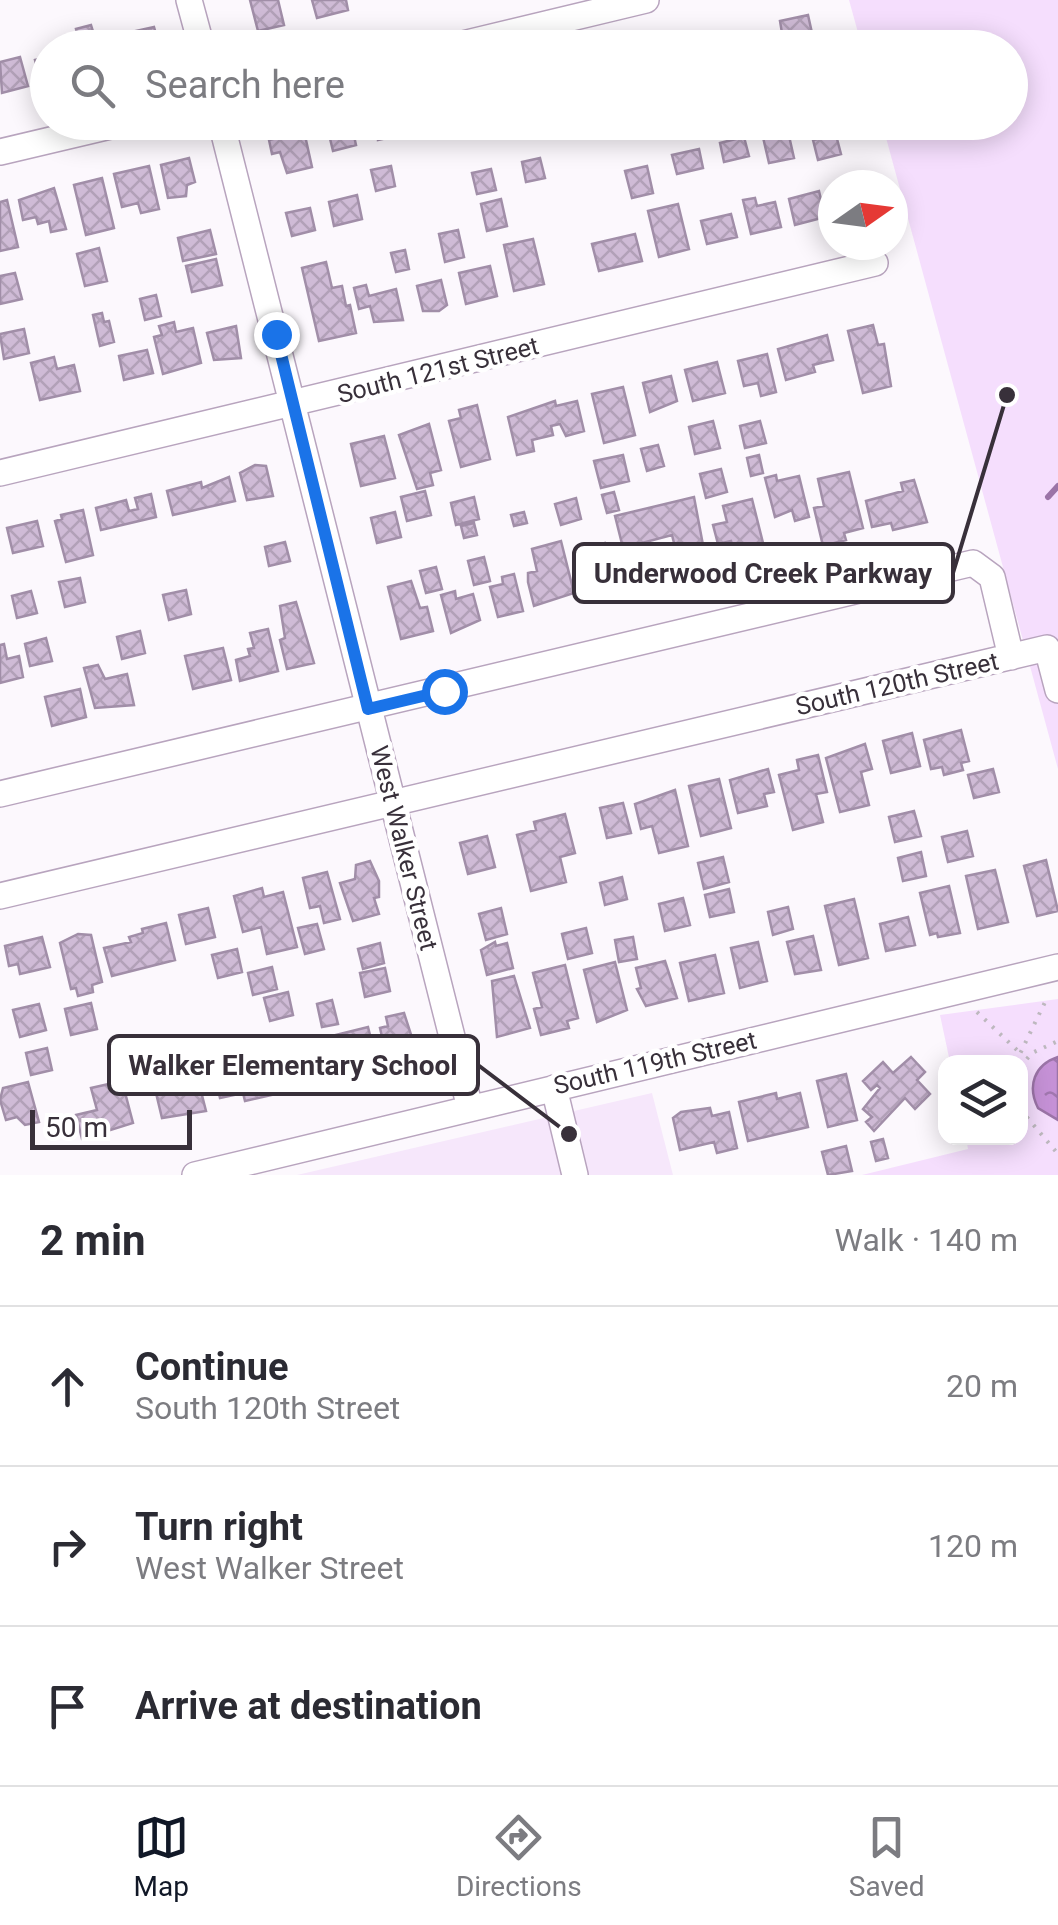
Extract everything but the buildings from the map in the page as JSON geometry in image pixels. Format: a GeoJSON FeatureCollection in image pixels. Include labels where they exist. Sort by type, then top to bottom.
{"type":"FeatureCollection","features":[{"type":"Feature","properties":{"kind":"street"},"geometry":{"type":"LineString","coordinates":[[190,0],[198,30]]}},
{"type":"Feature","properties":{"kind":"street"},"geometry":{"type":"LineString","coordinates":[[521,30],[646,0]]}},
{"type":"Feature","properties":{"kind":"street"},"geometry":{"type":"LineString","coordinates":[[0,152],[51,140]]}},
{"type":"Feature","properties":{"kind":"street","name":"West Walker Street"},"geometry":{"type":"LineString","coordinates":[[226,140],[470,1108]]}},
{"type":"Feature","properties":{"kind":"street","name":"South 121st Street"},"geometry":{"type":"LineString","coordinates":[[0,473],[875,264]]}},
{"type":"Feature","properties":{"kind":"street","name":"South 120th Street"},"geometry":{"type":"LineString","coordinates":[[0,794],[972,563],[992,578],[1011,657],[0,896]]}},
{"type":"Feature","properties":{"kind":"street"},"geometry":{"type":"LineString","coordinates":[[1011,657],[1047,648],[1058,690]]}},
{"type":"Feature","properties":{"kind":"street","name":"South 119th Street"},"geometry":{"type":"LineString","coordinates":[[194,1175],[1058,967]]}},
{"type":"Feature","properties":{"kind":"street"},"geometry":{"type":"LineString","coordinates":[[554,1088],[575,1175]]}},
{"type":"Feature","properties":{"kind":"path"},"geometry":{"type":"LineString","coordinates":[[1018,1055],[1047,998]]}},
{"type":"Feature","properties":{"kind":"path"},"geometry":{"type":"LineString","coordinates":[[977,1012],[1018,1051]]}},
{"type":"Feature","properties":{"kind":"path"},"geometry":{"type":"LineString","coordinates":[[1028,1056],[1058,1041]]}},
{"type":"Feature","properties":{"kind":"path"},"geometry":{"type":"LineString","coordinates":[[1028,1118],[1058,1154]]}},
{"type":"Feature","properties":{"kind":"shaded area"},"geometry":{"type":"Polygon","coordinates":[[[849,0],[1058,0],[1058,769],[908,218],[908,170],[895,170],[887,140],[1028,140],[1028,30],[857,30],[849,0]]]}},
{"type":"Feature","properties":{"kind":"shaded area"},"geometry":{"type":"Polygon","coordinates":[[[1058,999],[1058,1175],[862,1175],[968,1149],[967,1145],[1028,1145],[1028,1055],[949,1055],[940,1015],[1058,999]]]}},
{"type":"Feature","properties":{"kind":"shaded area"},"geometry":{"type":"Polygon","coordinates":[[[652,1093],[673,1175],[297,1175],[652,1093]]]}},
{"type":"Feature","properties":{"kind":"water"},"geometry":{"type":"Polygon","coordinates":[[[1058,1057],[1058,1120],[1038,1108],[1033,1084],[1043,1065],[1058,1057]]]}},
{"type":"Feature","properties":{"kind":"waterway"},"geometry":{"type":"LineString","coordinates":[[1048,497],[1058,486]]}},
{"type":"Feature","properties":{"kind":"place","name":"Underwood Creek Parkway"},"geometry":{"type":"Point","coordinates":[1007,395]}},
{"type":"Feature","properties":{"kind":"place","name":"Walker Elementary School"},"geometry":{"type":"Point","coordinates":[569,1134]}},
{"type":"Feature","properties":{"kind":"route"},"geometry":{"type":"LineString","coordinates":[[276,334],[368,709],[444,691]]}}]}
